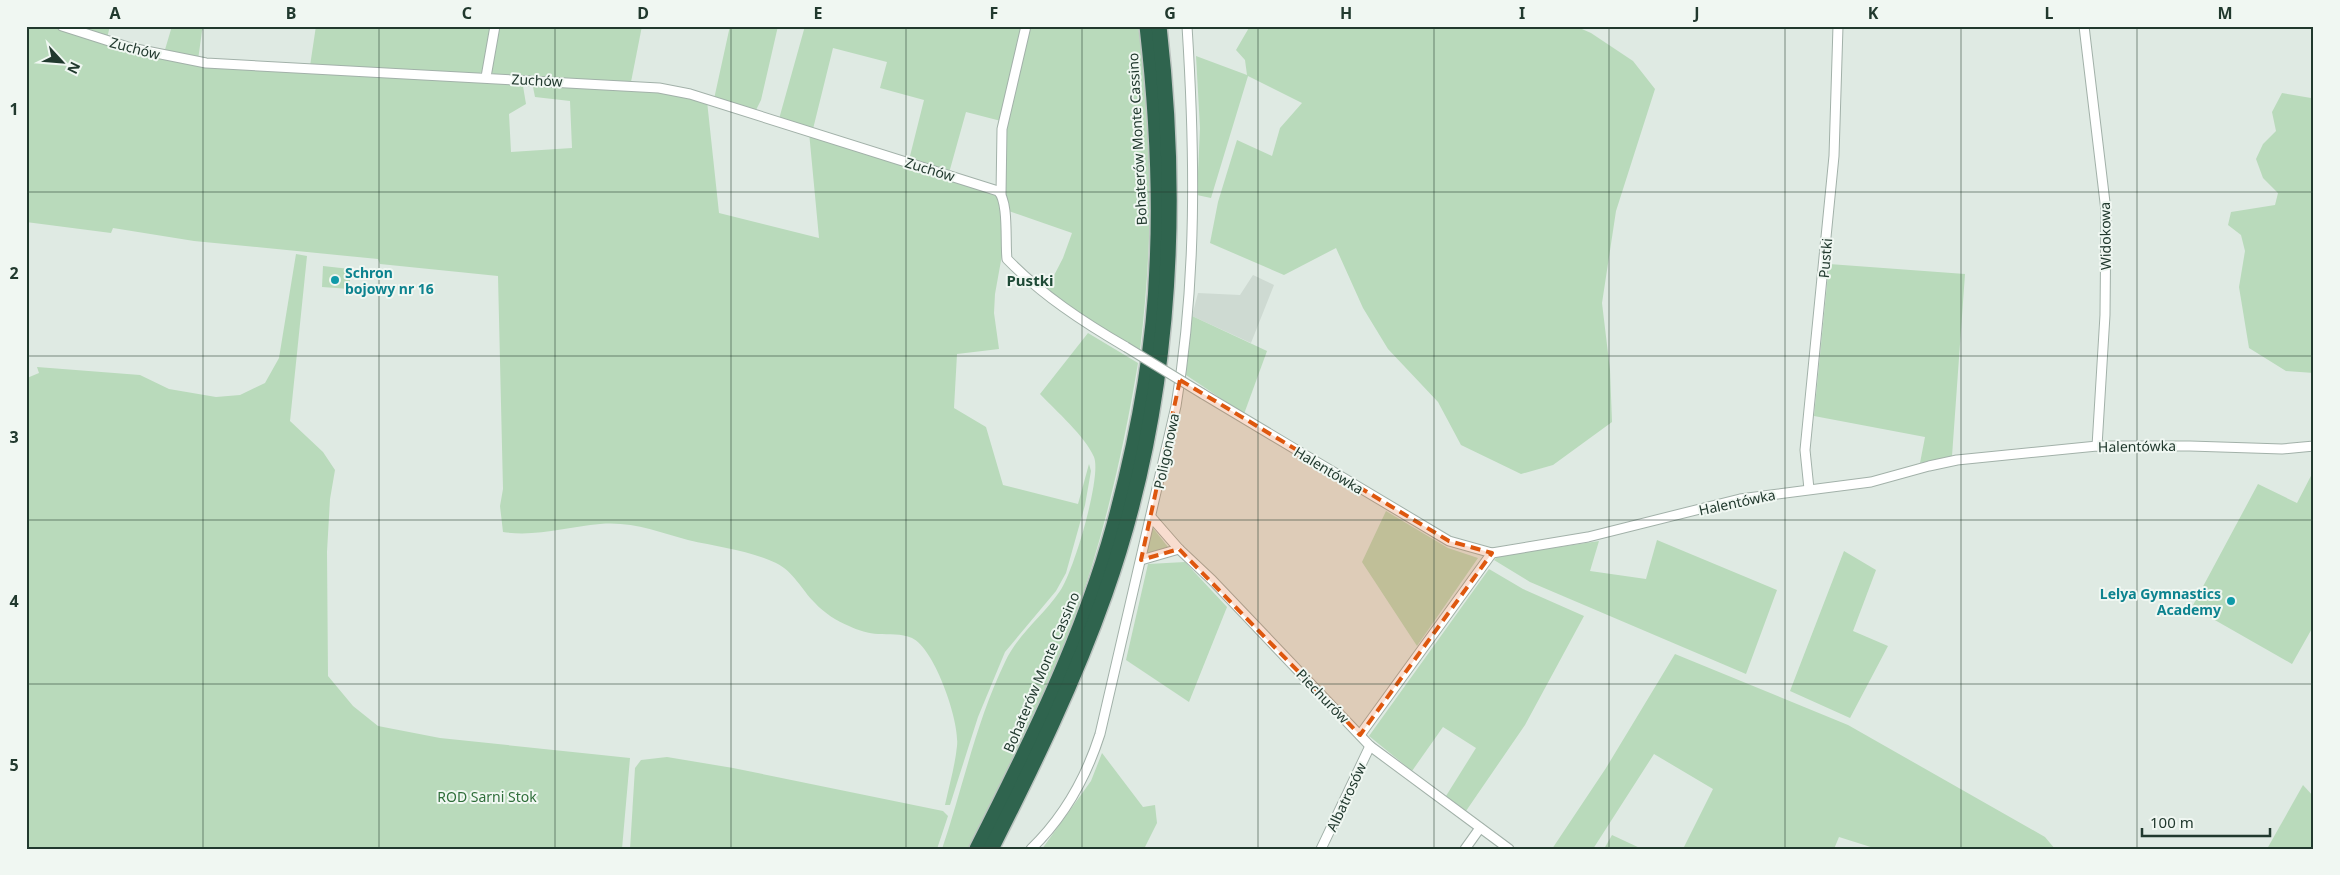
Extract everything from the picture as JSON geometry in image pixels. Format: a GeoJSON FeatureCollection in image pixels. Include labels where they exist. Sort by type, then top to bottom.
{"type":"FeatureCollection","features":[{"type":"Feature","properties":{"kind":"highway","name":"Bohaterów Monte Cassino"},"geometry":{"type":"LineString","coordinates":[[978,849],[1030,742],[1075,639],[1114,525],[1138,420],[1146,371],[1157,268],[1158,171],[1154,93],[1147,26]]}},
{"type":"Feature","properties":{"kind":"highway","name":"Bohaterów Monte Cassino"},"geometry":{"type":"LineString","coordinates":[[991,849],[1039,755],[1087,643],[1126,528],[1142,463],[1157,380],[1169,270],[1170,182],[1167,93],[1159,26]]}},
{"type":"Feature","properties":{"kind":"street","name":"Zuchów"},"geometry":{"type":"LineString","coordinates":[[62,26],[131,48],[206,63],[486,77],[676,90],[992,188],[1001,194]]}},
{"type":"Feature","properties":{"kind":"street"},"geometry":{"type":"LineString","coordinates":[[486,77],[495,26]]}},
{"type":"Feature","properties":{"kind":"street"},"geometry":{"type":"LineString","coordinates":[[1001,194],[1002,129],[1026,26]]}},
{"type":"Feature","properties":{"kind":"street","name":"Poligonowa"},"geometry":{"type":"LineString","coordinates":[[1031,849],[1047,834],[1065,810],[1093,757],[1100,734],[1176,406],[1185,353],[1193,221],[1187,26]]}},
{"type":"Feature","properties":{"kind":"street","name":"Pustki"},"geometry":{"type":"LineString","coordinates":[[1809,489],[1806,450],[1834,156],[1838,26]]}},
{"type":"Feature","properties":{"kind":"street","name":"Widokowa"},"geometry":{"type":"LineString","coordinates":[[2084,26],[2106,211],[2105,322],[2097,446]]}},
{"type":"Feature","properties":{"kind":"street","name":"Halentówka"},"geometry":{"type":"LineString","coordinates":[[1001,194],[1004,210],[1005,246],[1008,259],[1032,283],[1071,313],[1126,348],[1449,541],[1492,553],[1588,537],[1740,499],[1871,482],[1957,460],[2097,446],[2190,446],[2282,449],[2314,446]]}},
{"type":"Feature","properties":{"kind":"street","name":"Piechurów"},"geometry":{"type":"LineString","coordinates":[[1151,517],[1179,549],[1212,580],[1370,746],[1508,849]]}},
{"type":"Feature","properties":{"kind":"street"},"geometry":{"type":"LineString","coordinates":[[1141,560],[1179,549]]}},
{"type":"Feature","properties":{"kind":"street"},"geometry":{"type":"LineString","coordinates":[[1360,735],[1492,553]]}},
{"type":"Feature","properties":{"kind":"street","name":"Albatrosów"},"geometry":{"type":"LineString","coordinates":[[1322,849],[1370,746]]}},
{"type":"Feature","properties":{"kind":"street"},"geometry":{"type":"LineString","coordinates":[[1465,849],[1480,828]]}},
{"type":"Feature","properties":{"kind":"highlighted area"},"geometry":{"type":"Polygon","coordinates":[[[1180,380],[1449,541],[1492,553],[1360,735],[1179,549],[1141,560],[1180,380]]]}},
{"type":"Feature","properties":{"kind":"shaded area"},"geometry":{"type":"Polygon","coordinates":[[[1253,275],[1274,285],[1251,343],[1192,316],[1198,293],[1240,295],[1253,275]]]}},
{"type":"Feature","properties":{"kind":"green space"},"geometry":{"type":"Polygon","coordinates":[[[26,26],[54,26],[154,57],[491,82],[520,82],[523,86],[526,104],[509,114],[511,152],[572,148],[570,101],[535,97],[533,87],[535,84],[660,90],[707,101],[719,213],[819,238],[809,132],[997,194],[1001,209],[1002,255],[995,294],[994,313],[999,349],[957,354],[954,408],[986,427],[1003,485],[1078,504],[1089,464],[1091,471],[1085,505],[1066,573],[1056,591],[1005,652],[978,717],[950,805],[945,805],[957,746],[954,721],[950,704],[937,671],[921,645],[912,638],[899,635],[867,633],[840,622],[819,607],[788,571],[776,563],[744,552],[688,540],[645,528],[611,523],[552,531],[503,532],[500,506],[503,489],[498,276],[380,264],[378,259],[194,241],[113,228],[111,233],[26,222],[26,26]]]}},
{"type":"Feature","properties":{"kind":"green space"},"geometry":{"type":"Polygon","coordinates":[[[70,26],[110,26],[107,38],[70,26]]]}},
{"type":"Feature","properties":{"kind":"green space"},"geometry":{"type":"Polygon","coordinates":[[[172,26],[205,26],[202,31],[198,60],[164,53],[172,26]]]}},
{"type":"Feature","properties":{"kind":"green space"},"geometry":{"type":"Polygon","coordinates":[[[316,26],[493,26],[485,66],[482,72],[477,74],[310,66],[316,26]]]}},
{"type":"Feature","properties":{"kind":"green space"},"geometry":{"type":"Polygon","coordinates":[[[498,26],[642,26],[631,82],[495,75],[491,72],[498,26]]]}},
{"type":"Feature","properties":{"kind":"green space"},"geometry":{"type":"Polygon","coordinates":[[[730,26],[778,26],[761,100],[756,110],[714,99],[730,26]]]}},
{"type":"Feature","properties":{"kind":"green space"},"geometry":{"type":"Polygon","coordinates":[[[805,26],[1023,26],[1001,121],[966,112],[949,173],[909,160],[924,100],[880,88],[887,62],[833,48],[813,129],[779,119],[805,26]]]}},
{"type":"Feature","properties":{"kind":"green space"},"geometry":{"type":"Polygon","coordinates":[[[1027,26],[1138,26],[1147,107],[1150,188],[1147,269],[1140,350],[1087,320],[1046,291],[1063,258],[1072,233],[1006,210],[1002,140],[1027,26]]]}},
{"type":"Feature","properties":{"kind":"green space"},"geometry":{"type":"Polygon","coordinates":[[[1250,26],[1575,26],[1591,33],[1633,61],[1655,89],[1616,211],[1602,303],[1610,370],[1612,422],[1553,465],[1521,474],[1461,445],[1438,402],[1388,349],[1363,308],[1336,248],[1284,275],[1210,243],[1218,202],[1237,140],[1272,156],[1280,128],[1302,103],[1248,76],[1211,198],[1197,195],[1200,128],[1196,56],[1247,75],[1245,60],[1236,50],[1250,26]]]}},
{"type":"Feature","properties":{"kind":"green space"},"geometry":{"type":"Polygon","coordinates":[[[2282,93],[2311,98],[2314,95],[2314,373],[2286,371],[2249,348],[2239,287],[2245,251],[2241,235],[2228,225],[2231,212],[2275,205],[2278,193],[2263,178],[2256,159],[2263,144],[2276,131],[2272,112],[2282,93]]]}},
{"type":"Feature","properties":{"kind":"green space","name":"ROD Sarni Stok"},"geometry":{"type":"Polygon","coordinates":[[[296,254],[307,256],[290,421],[323,452],[335,470],[330,499],[327,552],[328,676],[353,706],[378,726],[440,738],[630,758],[622,849],[26,849],[26,368],[29,373],[27,378],[39,373],[37,367],[140,375],[169,389],[216,397],[240,395],[265,383],[279,358],[296,254]]]}},
{"type":"Feature","properties":{"kind":"green space"},"geometry":{"type":"Polygon","coordinates":[[[1829,264],[1965,274],[1952,456],[1920,463],[1925,437],[1814,416],[1829,264]]]}},
{"type":"Feature","properties":{"kind":"green space"},"geometry":{"type":"Polygon","coordinates":[[[323,266],[350,269],[350,289],[322,287],[323,266]]]}},
{"type":"Feature","properties":{"kind":"green space"},"geometry":{"type":"Polygon","coordinates":[[[1192,316],[1267,351],[1244,414],[1186,375],[1192,316]]]}},
{"type":"Feature","properties":{"kind":"green space"},"geometry":{"type":"Polygon","coordinates":[[[1088,333],[1138,363],[1126,430],[1103,529],[1083,594],[1061,655],[996,794],[968,849],[942,849],[978,731],[1005,662],[1010,652],[1046,609],[1066,581],[1085,525],[1094,484],[1094,457],[1077,432],[1040,394],[1088,333]]]}},
{"type":"Feature","properties":{"kind":"green space"},"geometry":{"type":"Polygon","coordinates":[[[2314,470],[2314,625],[2292,664],[2192,607],[2258,484],[2297,503],[2314,470]]]}},
{"type":"Feature","properties":{"kind":"green space"},"geometry":{"type":"Polygon","coordinates":[[[1386,511],[1448,548],[1478,558],[1417,646],[1362,562],[1386,511]]]}},
{"type":"Feature","properties":{"kind":"green space"},"geometry":{"type":"Polygon","coordinates":[[[1153,528],[1168,547],[1149,553],[1147,551],[1153,528]]]}},
{"type":"Feature","properties":{"kind":"green space"},"geometry":{"type":"Polygon","coordinates":[[[1657,540],[1777,590],[1746,674],[1530,582],[1494,560],[1498,556],[1599,541],[1590,571],[1646,579],[1657,540]]]}},
{"type":"Feature","properties":{"kind":"green space"},"geometry":{"type":"Polygon","coordinates":[[[1844,551],[1876,570],[1853,631],[1888,646],[1850,718],[1790,691],[1844,551]]]}},
{"type":"Feature","properties":{"kind":"green space"},"geometry":{"type":"Polygon","coordinates":[[[1185,562],[1227,607],[1189,702],[1126,660],[1148,564],[1185,562]]]}},
{"type":"Feature","properties":{"kind":"green space"},"geometry":{"type":"Polygon","coordinates":[[[1489,569],[1523,589],[1584,616],[1525,725],[1466,811],[1446,796],[1476,748],[1443,727],[1412,771],[1369,736],[1489,569]]]}},
{"type":"Feature","properties":{"kind":"green space"},"geometry":{"type":"Polygon","coordinates":[[[1675,654],[1848,725],[2045,837],[2055,849],[1877,849],[1839,837],[1834,849],[1683,849],[1713,789],[1654,754],[1593,849],[1552,849],[1606,768],[1675,654]]]}},
{"type":"Feature","properties":{"kind":"green space"},"geometry":{"type":"Polygon","coordinates":[[[1102,753],[1143,807],[1155,805],[1157,823],[1144,849],[1042,849],[1091,781],[1102,753]]]}},
{"type":"Feature","properties":{"kind":"green space"},"geometry":{"type":"Polygon","coordinates":[[[667,757],[733,768],[943,811],[948,816],[937,849],[630,849],[635,768],[641,760],[667,757]]]}},
{"type":"Feature","properties":{"kind":"green space"},"geometry":{"type":"Polygon","coordinates":[[[2303,785],[2314,797],[2314,849],[2267,849],[2303,785]]]}},
{"type":"Feature","properties":{"kind":"green space"},"geometry":{"type":"Polygon","coordinates":[[[1612,835],[1642,849],[1604,849],[1612,835]]]}},
{"type":"Feature","properties":{"kind":"place","name":"Schron bojowy nr 16"},"geometry":{"type":"Point","coordinates":[335,280]}},
{"type":"Feature","properties":{"kind":"place","name":"Lelya Gymnastics Academy"},"geometry":{"type":"Point","coordinates":[2231,601]}},
{"type":"Feature","properties":{"kind":"district","name":"Pustki"},"geometry":{"type":"Point","coordinates":[1030,280]}}]}
